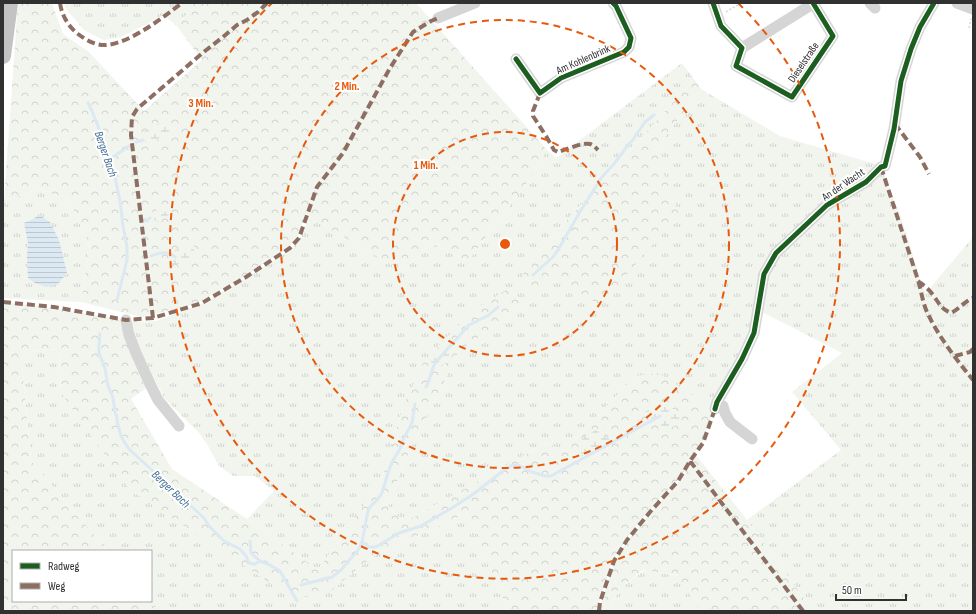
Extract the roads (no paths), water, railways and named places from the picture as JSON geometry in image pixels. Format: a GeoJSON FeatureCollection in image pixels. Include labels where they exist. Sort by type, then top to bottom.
{"type":"FeatureCollection","features":[{"type":"Feature","properties":{"kind":"highway"},"geometry":{"type":"LineString","coordinates":[[3,56],[10,3]]}},
{"type":"Feature","properties":{"kind":"street"},"geometry":{"type":"LineString","coordinates":[[438,18],[475,3]]}},
{"type":"Feature","properties":{"kind":"street","name":"Am Kohlenbrink"},"geometry":{"type":"LineString","coordinates":[[516,58],[540,93],[561,78],[624,52],[629,47],[631,38],[616,6],[613,3]]}},
{"type":"Feature","properties":{"kind":"street"},"geometry":{"type":"LineString","coordinates":[[713,3],[721,26],[742,48]]}},
{"type":"Feature","properties":{"kind":"street","name":"Dieselstraße"},"geometry":{"type":"LineString","coordinates":[[814,3],[833,36],[792,97],[736,66],[742,48],[814,3]]}},
{"type":"Feature","properties":{"kind":"street","name":"An der Wacht"},"geometry":{"type":"LineString","coordinates":[[752,439],[730,422],[725,414],[723,406],[716,406],[742,359],[754,333],[764,274],[776,253],[827,205],[866,182],[881,167],[885,166],[894,129],[901,81],[920,27],[934,3]]}},
{"type":"Feature","properties":{"kind":"street"},"geometry":{"type":"LineString","coordinates":[[957,3],[973,9]]}},
{"type":"Feature","properties":{"kind":"street"},"geometry":{"type":"LineString","coordinates":[[126,320],[129,335],[136,353],[158,400],[180,426]]}},
{"type":"Feature","properties":{"kind":"waterway","name":"Berger Bach"},"geometry":{"type":"LineString","coordinates":[[88,103],[106,147],[114,172],[127,247],[127,260],[117,300]]}},
{"type":"Feature","properties":{"kind":"waterway"},"geometry":{"type":"LineString","coordinates":[[533,275],[553,257],[602,177],[632,141],[645,122],[654,115]]}},
{"type":"Feature","properties":{"kind":"waterway"},"geometry":{"type":"LineString","coordinates":[[136,142],[143,140]]}},
{"type":"Feature","properties":{"kind":"waterway"},"geometry":{"type":"LineString","coordinates":[[110,159],[129,146]]}},
{"type":"Feature","properties":{"kind":"waterway"},"geometry":{"type":"LineString","coordinates":[[145,221],[150,218]]}},
{"type":"Feature","properties":{"kind":"waterway"},"geometry":{"type":"LineString","coordinates":[[151,256],[160,253],[169,253],[175,257]]}},
{"type":"Feature","properties":{"kind":"waterway"},"geometry":{"type":"LineString","coordinates":[[426,387],[435,363],[469,325],[489,315],[498,307]]}},
{"type":"Feature","properties":{"kind":"waterway","name":"Berger Bach"},"geometry":{"type":"LineString","coordinates":[[100,334],[99,353],[105,368],[108,386],[113,398],[121,436],[130,450],[204,518],[209,526],[224,541],[240,549],[246,556],[249,563],[255,564],[260,561],[280,571],[297,601]]}},
{"type":"Feature","properties":{"kind":"waterway"},"geometry":{"type":"LineString","coordinates":[[301,585],[332,577],[341,570],[358,550],[362,542],[368,511],[382,493],[392,462],[412,423],[415,404]]}},
{"type":"Feature","properties":{"kind":"waterway"},"geometry":{"type":"LineString","coordinates":[[362,542],[369,547],[376,547],[399,533],[421,526],[472,495],[508,467],[518,465],[532,472],[545,476],[551,476],[660,416]]}},
{"type":"Feature","properties":{"kind":"waterway"},"geometry":{"type":"LineString","coordinates":[[250,541],[251,553],[260,561]]}}]}
